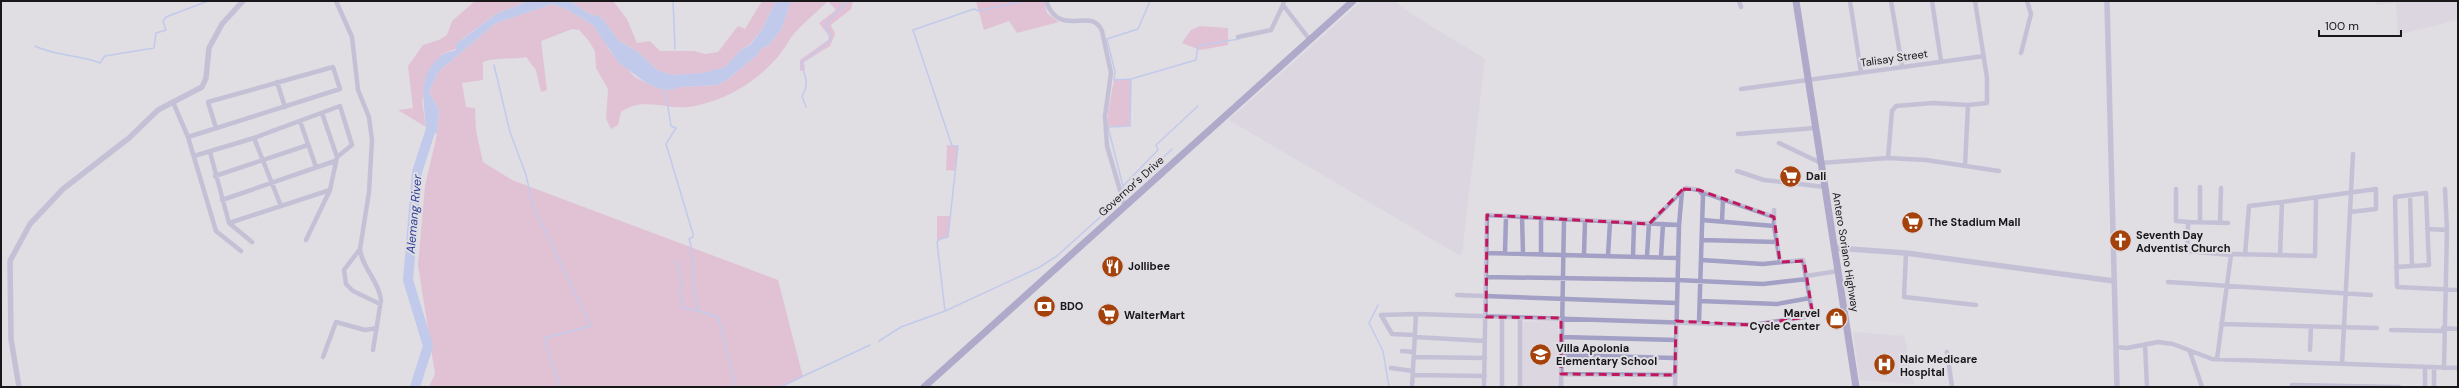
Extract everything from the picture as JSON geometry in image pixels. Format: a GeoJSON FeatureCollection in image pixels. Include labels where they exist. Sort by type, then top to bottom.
{"type":"FeatureCollection","features":[{"type":"Feature","properties":{"kind":"main road","name":"Governor's Drive"},"geometry":{"type":"LineString","coordinates":[[924,387],[1353,1]]}},
{"type":"Feature","properties":{"kind":"main road","name":"Antero Soriano Highway"},"geometry":{"type":"LineString","coordinates":[[1796,1],[1807,80],[1856,387]]}},
{"type":"Feature","properties":{"kind":"street"},"geometry":{"type":"LineString","coordinates":[[19,387],[11,339],[10,261],[30,224],[63,190],[129,138],[158,110],[204,84],[208,48],[222,24],[243,1]]}},
{"type":"Feature","properties":{"kind":"street"},"geometry":{"type":"LineString","coordinates":[[336,1],[352,37],[358,90],[369,117],[372,140],[369,192],[360,249],[362,257],[378,287],[380,304],[373,350]]}},
{"type":"Feature","properties":{"kind":"street"},"geometry":{"type":"LineString","coordinates":[[1046,1],[1050,11],[1056,18],[1065,21],[1090,20],[1100,26],[1102,31],[1111,73],[1105,116],[1107,146],[1125,207]]}},
{"type":"Feature","properties":{"kind":"street"},"geometry":{"type":"LineString","coordinates":[[1739,1],[1741,7]]}},
{"type":"Feature","properties":{"kind":"street"},"geometry":{"type":"LineString","coordinates":[[1850,1],[1861,72]]}},
{"type":"Feature","properties":{"kind":"street"},"geometry":{"type":"LineString","coordinates":[[1891,1],[1902,66]]}},
{"type":"Feature","properties":{"kind":"street"},"geometry":{"type":"LineString","coordinates":[[1932,1],[1941,61]]}},
{"type":"Feature","properties":{"kind":"street"},"geometry":{"type":"LineString","coordinates":[[1888,158],[1892,111],[1896,106],[1933,103],[1983,105],[1988,101],[1984,56],[1975,1]]}},
{"type":"Feature","properties":{"kind":"street"},"geometry":{"type":"LineString","coordinates":[[2021,53],[2031,14],[2027,1]]}},
{"type":"Feature","properties":{"kind":"street"},"geometry":{"type":"LineString","coordinates":[[2106,1],[2117,387]]}},
{"type":"Feature","properties":{"kind":"street"},"geometry":{"type":"LineString","coordinates":[[1238,37],[1271,30],[1284,3],[1310,40]]}},
{"type":"Feature","properties":{"kind":"street","name":"Talisay Street"},"geometry":{"type":"LineString","coordinates":[[1741,89],[1984,56]]}},
{"type":"Feature","properties":{"kind":"street"},"geometry":{"type":"LineString","coordinates":[[188,137],[340,89],[333,67],[208,102],[216,128]]}},
{"type":"Feature","properties":{"kind":"street"},"geometry":{"type":"LineString","coordinates":[[278,82],[285,107]]}},
{"type":"Feature","properties":{"kind":"street"},"geometry":{"type":"LineString","coordinates":[[173,102],[188,137],[216,231],[241,251]]}},
{"type":"Feature","properties":{"kind":"street"},"geometry":{"type":"LineString","coordinates":[[1965,166],[1968,105]]}},
{"type":"Feature","properties":{"kind":"street"},"geometry":{"type":"LineString","coordinates":[[194,156],[254,138],[340,106],[352,145],[336,159],[272,184],[222,200]]}},
{"type":"Feature","properties":{"kind":"street"},"geometry":{"type":"LineString","coordinates":[[306,240],[330,190],[336,159],[322,113]]}},
{"type":"Feature","properties":{"kind":"street"},"geometry":{"type":"LineString","coordinates":[[300,121],[316,167]]}},
{"type":"Feature","properties":{"kind":"street"},"geometry":{"type":"LineString","coordinates":[[1738,134],[1815,128]]}},
{"type":"Feature","properties":{"kind":"street"},"geometry":{"type":"LineString","coordinates":[[254,138],[281,206]]}},
{"type":"Feature","properties":{"kind":"street"},"geometry":{"type":"LineString","coordinates":[[1779,143],[1821,163],[1888,158],[1999,171]]}},
{"type":"Feature","properties":{"kind":"street"},"geometry":{"type":"LineString","coordinates":[[215,176],[308,145]]}},
{"type":"Feature","properties":{"kind":"street"},"geometry":{"type":"LineString","coordinates":[[210,152],[228,223],[252,242]]}},
{"type":"Feature","properties":{"kind":"street"},"geometry":{"type":"LineString","coordinates":[[2342,364],[2353,154]]}},
{"type":"Feature","properties":{"kind":"street"},"geometry":{"type":"LineString","coordinates":[[1737,171],[1764,180],[1825,187]]}},
{"type":"Feature","properties":{"kind":"street"},"geometry":{"type":"LineString","coordinates":[[2200,187],[2200,222]]}},
{"type":"Feature","properties":{"kind":"street"},"geometry":{"type":"LineString","coordinates":[[1647,256],[1649,224],[1686,188],[1702,192],[1774,217]]}},
{"type":"Feature","properties":{"kind":"street"},"geometry":{"type":"LineString","coordinates":[[2220,188],[2220,222]]}},
{"type":"Feature","properties":{"kind":"street"},"geometry":{"type":"LineString","coordinates":[[2176,189],[2176,221],[2228,223]]}},
{"type":"Feature","properties":{"kind":"street"},"geometry":{"type":"LineString","coordinates":[[2245,255],[2249,206],[2316,198],[2351,191],[2376,189],[2376,209],[2350,212]]}},
{"type":"Feature","properties":{"kind":"street"},"geometry":{"type":"LineString","coordinates":[[2444,368],[2443,330],[2447,230],[2445,189]]}},
{"type":"Feature","properties":{"kind":"street"},"geometry":{"type":"LineString","coordinates":[[228,223],[330,190]]}},
{"type":"Feature","properties":{"kind":"street"},"geometry":{"type":"LineString","coordinates":[[1675,387],[1679,225],[1682,191]]}},
{"type":"Feature","properties":{"kind":"street"},"geometry":{"type":"LineString","coordinates":[[1699,322],[1702,281],[1702,192]]}},
{"type":"Feature","properties":{"kind":"street"},"geometry":{"type":"LineString","coordinates":[[2396,267],[2429,265],[2426,193],[2395,197],[2396,267],[2397,287],[2458,290]]}},
{"type":"Feature","properties":{"kind":"street"},"geometry":{"type":"LineString","coordinates":[[2410,195],[2412,266]]}},
{"type":"Feature","properties":{"kind":"street"},"geometry":{"type":"LineString","coordinates":[[2170,251],[2245,255],[2316,256],[2316,198]]}},
{"type":"Feature","properties":{"kind":"street"},"geometry":{"type":"LineString","coordinates":[[1722,221],[1723,199]]}},
{"type":"Feature","properties":{"kind":"street"},"geometry":{"type":"LineString","coordinates":[[2280,255],[2282,202]]}},
{"type":"Feature","properties":{"kind":"street"},"geometry":{"type":"LineString","coordinates":[[1774,210],[1774,226],[1780,262]]}},
{"type":"Feature","properties":{"kind":"street"},"geometry":{"type":"LineString","coordinates":[[1484,387],[1487,215],[1679,225]]}},
{"type":"Feature","properties":{"kind":"street"},"geometry":{"type":"LineString","coordinates":[[1505,253],[1506,216]]}},
{"type":"Feature","properties":{"kind":"street"},"geometry":{"type":"LineString","coordinates":[[1522,217],[1522,253]]}},
{"type":"Feature","properties":{"kind":"street"},"geometry":{"type":"LineString","coordinates":[[1541,218],[1541,253]]}},
{"type":"Feature","properties":{"kind":"street"},"geometry":{"type":"LineString","coordinates":[[1561,387],[1561,318],[1564,220]]}},
{"type":"Feature","properties":{"kind":"street"},"geometry":{"type":"LineString","coordinates":[[1702,220],[1774,226]]}},
{"type":"Feature","properties":{"kind":"street"},"geometry":{"type":"LineString","coordinates":[[1584,254],[1585,221]]}},
{"type":"Feature","properties":{"kind":"street"},"geometry":{"type":"LineString","coordinates":[[1608,256],[1610,222]]}},
{"type":"Feature","properties":{"kind":"street"},"geometry":{"type":"LineString","coordinates":[[2187,251],[2189,222]]}},
{"type":"Feature","properties":{"kind":"street"},"geometry":{"type":"LineString","coordinates":[[1633,256],[1634,223]]}},
{"type":"Feature","properties":{"kind":"street"},"geometry":{"type":"LineString","coordinates":[[1661,257],[1663,224]]}},
{"type":"Feature","properties":{"kind":"street"},"geometry":{"type":"LineString","coordinates":[[2427,229],[2447,230]]}},
{"type":"Feature","properties":{"kind":"street"},"geometry":{"type":"LineString","coordinates":[[1702,240],[1777,242]]}},
{"type":"Feature","properties":{"kind":"street"},"geometry":{"type":"LineString","coordinates":[[1835,248],[1906,253],[2114,281]]}},
{"type":"Feature","properties":{"kind":"street"},"geometry":{"type":"LineString","coordinates":[[360,249],[344,270],[346,284],[353,291],[380,304]]}},
{"type":"Feature","properties":{"kind":"street"},"geometry":{"type":"LineString","coordinates":[[1486,253],[1584,254],[1678,258]]}},
{"type":"Feature","properties":{"kind":"street"},"geometry":{"type":"LineString","coordinates":[[1906,253],[1904,297],[1976,305]]}},
{"type":"Feature","properties":{"kind":"street"},"geometry":{"type":"LineString","coordinates":[[2217,359],[2231,254]]}},
{"type":"Feature","properties":{"kind":"street"},"geometry":{"type":"LineString","coordinates":[[1485,341],[1392,334],[1381,315],[1416,314],[1502,318],[1676,321],[1752,325],[1813,316],[1803,260],[1763,264],[1702,260]]}},
{"type":"Feature","properties":{"kind":"street"},"geometry":{"type":"LineString","coordinates":[[1486,277],[1678,280],[1764,284],[1838,271]]}},
{"type":"Feature","properties":{"kind":"street"},"geometry":{"type":"LineString","coordinates":[[2168,282],[2371,295]]}},
{"type":"Feature","properties":{"kind":"street"},"geometry":{"type":"LineString","coordinates":[[1457,295],[1677,303]]}},
{"type":"Feature","properties":{"kind":"street"},"geometry":{"type":"LineString","coordinates":[[1700,302],[1764,304],[1810,298]]}},
{"type":"Feature","properties":{"kind":"street"},"geometry":{"type":"LineString","coordinates":[[1412,387],[1416,314]]}},
{"type":"Feature","properties":{"kind":"street"},"geometry":{"type":"LineString","coordinates":[[1502,318],[1502,387]]}},
{"type":"Feature","properties":{"kind":"street"},"geometry":{"type":"LineString","coordinates":[[1520,318],[1520,387]]}},
{"type":"Feature","properties":{"kind":"street"},"geometry":{"type":"LineString","coordinates":[[323,357],[336,322],[365,330],[376,328]]}},
{"type":"Feature","properties":{"kind":"street"},"geometry":{"type":"LineString","coordinates":[[2221,324],[2377,328]]}},
{"type":"Feature","properties":{"kind":"street"},"geometry":{"type":"LineString","coordinates":[[2310,350],[2311,326]]}},
{"type":"Feature","properties":{"kind":"street"},"geometry":{"type":"LineString","coordinates":[[2391,330],[2458,329]]}},
{"type":"Feature","properties":{"kind":"street"},"geometry":{"type":"LineString","coordinates":[[1561,337],[1676,340]]}},
{"type":"Feature","properties":{"kind":"street"},"geometry":{"type":"LineString","coordinates":[[2116,347],[2128,348],[2158,342],[2173,344],[2190,352],[2217,359],[2458,368]]}},
{"type":"Feature","properties":{"kind":"street"},"geometry":{"type":"LineString","coordinates":[[2145,344],[2147,387]]}},
{"type":"Feature","properties":{"kind":"street"},"geometry":{"type":"LineString","coordinates":[[1402,351],[1414,355],[1485,358]]}},
{"type":"Feature","properties":{"kind":"street"},"geometry":{"type":"LineString","coordinates":[[1947,352],[1952,387]]}},
{"type":"Feature","properties":{"kind":"street"},"geometry":{"type":"LineString","coordinates":[[2190,352],[2202,387]]}},
{"type":"Feature","properties":{"kind":"street"},"geometry":{"type":"LineString","coordinates":[[1561,355],[1675,358]]}},
{"type":"Feature","properties":{"kind":"street"},"geometry":{"type":"LineString","coordinates":[[2425,367],[2426,387]]}},
{"type":"Feature","properties":{"kind":"street"},"geometry":{"type":"LineString","coordinates":[[2434,367],[2434,387]]}},
{"type":"Feature","properties":{"kind":"street"},"geometry":{"type":"LineString","coordinates":[[1391,368],[1413,373],[1485,376]]}},
{"type":"Feature","properties":{"kind":"street"},"geometry":{"type":"LineString","coordinates":[[1561,374],[1675,375]]}},
{"type":"Feature","properties":{"kind":"street"},"geometry":{"type":"LineString","coordinates":[[2292,387],[2292,385],[2399,387]]}},
{"type":"Feature","properties":{"kind":"highlighted area"},"geometry":{"type":"Polygon","coordinates":[[[1683,189],[1699,190],[1774,217],[1780,262],[1804,261],[1813,316],[1752,325],[1676,321],[1675,375],[1561,374],[1561,318],[1486,317],[1487,215],[1649,224],[1683,189]]]}},
{"type":"Feature","properties":{"kind":"shaded area"},"geometry":{"type":"Polygon","coordinates":[[[475,1],[528,1],[496,14],[462,39],[456,49],[442,54],[422,101],[426,127],[398,110],[413,108],[408,66],[423,45],[441,39],[447,35],[452,21],[475,1]]]}},
{"type":"Feature","properties":{"kind":"shaded area"},"geometry":{"type":"Polygon","coordinates":[[[570,1],[613,1],[627,19],[637,43],[650,41],[660,51],[694,51],[705,54],[718,52],[738,26],[745,29],[762,1],[776,1],[761,31],[749,45],[742,49],[725,67],[703,74],[672,75],[657,70],[638,52],[619,41],[601,17],[589,14],[570,1]]]}},
{"type":"Feature","properties":{"kind":"shaded area"},"geometry":{"type":"Polygon","coordinates":[[[791,1],[828,1],[793,35],[775,60],[758,76],[729,95],[695,106],[676,107],[647,104],[629,107],[621,112],[618,125],[611,129],[606,119],[608,89],[596,68],[595,51],[579,30],[572,29],[541,41],[547,90],[541,92],[536,70],[526,57],[488,60],[483,62],[483,80],[462,83],[466,107],[475,108],[476,131],[483,162],[512,180],[778,280],[803,377],[782,387],[429,387],[435,374],[418,265],[425,186],[437,134],[439,110],[429,92],[438,72],[496,23],[553,4],[568,10],[593,25],[604,38],[609,50],[635,77],[646,83],[660,89],[671,90],[679,87],[717,85],[727,80],[757,55],[762,48],[769,45],[781,30],[791,1]]]}},
{"type":"Feature","properties":{"kind":"shaded area"},"geometry":{"type":"Polygon","coordinates":[[[828,1],[853,1],[851,9],[831,25],[835,34],[830,46],[804,62],[805,70],[800,71],[800,60],[828,40],[829,36],[819,23],[836,10],[828,1]]]}},
{"type":"Feature","properties":{"kind":"shaded area"},"geometry":{"type":"Polygon","coordinates":[[[976,1],[1044,1],[1047,13],[1059,22],[1017,33],[1009,21],[984,30],[976,1]]]}},
{"type":"Feature","properties":{"kind":"shaded area"},"geometry":{"type":"Polygon","coordinates":[[[1362,1],[1394,1],[1408,12],[1485,59],[1462,253],[1459,255],[1229,120],[1362,1]]]}},
{"type":"Feature","properties":{"kind":"shaded area"},"geometry":{"type":"Polygon","coordinates":[[[2375,1],[2458,1],[2458,20],[2398,35],[2396,3],[2376,5],[2375,1]]]}},
{"type":"Feature","properties":{"kind":"shaded area"},"geometry":{"type":"Polygon","coordinates":[[[1200,26],[1228,28],[1228,45],[1200,50],[1182,43],[1191,30],[1200,26]]]}},
{"type":"Feature","properties":{"kind":"shaded area"},"geometry":{"type":"Polygon","coordinates":[[[1131,79],[1130,126],[1108,127],[1108,112],[1114,80],[1131,79]]]}},
{"type":"Feature","properties":{"kind":"shaded area"},"geometry":{"type":"Polygon","coordinates":[[[947,145],[958,146],[956,171],[946,170],[947,145]]]}},
{"type":"Feature","properties":{"kind":"shaded area"},"geometry":{"type":"Polygon","coordinates":[[[937,216],[951,216],[948,237],[940,239],[937,242],[937,216]]]}},
{"type":"Feature","properties":{"kind":"shaded area","name":"Villa Apolonia Elementary School"},"geometry":{"type":"Polygon","coordinates":[[[1558,321],[1559,387],[1522,387],[1521,322],[1558,321]]]}},
{"type":"Feature","properties":{"kind":"shaded area","name":"Naic Medicare Hospital"},"geometry":{"type":"Polygon","coordinates":[[[1853,332],[1904,336],[1914,384],[1860,380],[1853,332]]]}},
{"type":"Feature","properties":{"kind":"water"},"geometry":{"type":"Polygon","coordinates":[[[528,1],[570,1],[589,14],[601,17],[619,41],[638,52],[657,70],[672,75],[703,73],[725,67],[742,49],[750,45],[761,31],[776,1],[791,1],[781,30],[769,45],[762,48],[757,55],[727,80],[717,85],[679,87],[671,90],[660,89],[646,83],[618,62],[593,25],[568,10],[553,4],[496,23],[438,72],[429,92],[439,110],[437,134],[426,127],[423,98],[425,80],[428,71],[434,63],[443,54],[456,50],[456,44],[496,14],[528,1]]]}},
{"type":"Feature","properties":{"kind":"waterway"},"geometry":{"type":"LineString","coordinates":[[35,46],[51,52],[84,58],[100,63],[105,56],[154,48],[156,33],[166,30],[163,21],[166,17],[208,1]]}},
{"type":"Feature","properties":{"kind":"waterway"},"geometry":{"type":"LineString","coordinates":[[673,1],[675,49]]}},
{"type":"Feature","properties":{"kind":"waterway"},"geometry":{"type":"LineString","coordinates":[[806,107],[802,96],[806,87],[806,80],[801,63],[831,40],[826,25],[847,1]]}},
{"type":"Feature","properties":{"kind":"waterway"},"geometry":{"type":"LineString","coordinates":[[945,311],[937,242],[940,239],[948,237],[958,146],[952,146],[913,30],[974,9],[979,11],[1024,1]]}},
{"type":"Feature","properties":{"kind":"waterway"},"geometry":{"type":"LineString","coordinates":[[1150,1],[1138,29],[1107,39],[1115,72],[1114,80],[1131,79],[1196,60],[1198,46],[1239,39]]}},
{"type":"Feature","properties":{"kind":"waterway"},"geometry":{"type":"LineString","coordinates":[[494,65],[510,132],[526,175],[533,206],[591,326],[544,338],[560,387]]}},
{"type":"Feature","properties":{"kind":"waterway"},"geometry":{"type":"LineString","coordinates":[[1125,194],[1108,127],[1130,126],[1131,79]]}},
{"type":"Feature","properties":{"kind":"waterway"},"geometry":{"type":"LineString","coordinates":[[665,89],[671,126],[676,128],[666,144],[693,234],[693,237],[689,239],[693,257],[694,293],[696,302],[699,311],[718,317],[736,387]]}},
{"type":"Feature","properties":{"kind":"waterway"},"geometry":{"type":"LineString","coordinates":[[1124,185],[1158,150],[1156,145],[1198,106]]}},
{"type":"Feature","properties":{"kind":"waterway","name":"Alemang River"},"geometry":{"type":"LineString","coordinates":[[415,387],[428,346],[408,280],[417,172],[431,129],[431,116]]}},
{"type":"Feature","properties":{"kind":"waterway"},"geometry":{"type":"LineString","coordinates":[[1126,194],[1172,149]]}},
{"type":"Feature","properties":{"kind":"waterway"},"geometry":{"type":"LineString","coordinates":[[879,341],[901,327],[945,311],[1038,268],[1057,256],[1119,200]]}},
{"type":"Feature","properties":{"kind":"waterway"},"geometry":{"type":"LineString","coordinates":[[677,261],[681,277],[680,292],[683,308],[699,311]]}},
{"type":"Feature","properties":{"kind":"waterway"},"geometry":{"type":"LineString","coordinates":[[1378,305],[1369,323],[1383,351],[1389,387]]}},
{"type":"Feature","properties":{"kind":"waterway"},"geometry":{"type":"LineString","coordinates":[[780,387],[870,345]]}},
{"type":"Feature","properties":{"kind":"place","name":"Dali"},"geometry":{"type":"Point","coordinates":[1791,176]}},
{"type":"Feature","properties":{"kind":"place","name":"The Stadium Mall"},"geometry":{"type":"Point","coordinates":[1913,222]}},
{"type":"Feature","properties":{"kind":"place","name":"Seventh Day Adventist Church"},"geometry":{"type":"Point","coordinates":[2120,241]}},
{"type":"Feature","properties":{"kind":"place","name":"Jollibee"},"geometry":{"type":"Point","coordinates":[1112,266]}},
{"type":"Feature","properties":{"kind":"place","name":"BDO"},"geometry":{"type":"Point","coordinates":[1045,306]}},
{"type":"Feature","properties":{"kind":"place","name":"WalterMart"},"geometry":{"type":"Point","coordinates":[1108,315]}},
{"type":"Feature","properties":{"kind":"place","name":"Marvel Cycle Center"},"geometry":{"type":"Point","coordinates":[1836,319]}},
{"type":"Feature","properties":{"kind":"place","name":"Villa Apolonia Elementary School"},"geometry":{"type":"Point","coordinates":[1540,354]}},
{"type":"Feature","properties":{"kind":"place","name":"Naic Medicare Hospital"},"geometry":{"type":"Point","coordinates":[1884,365]}}]}
